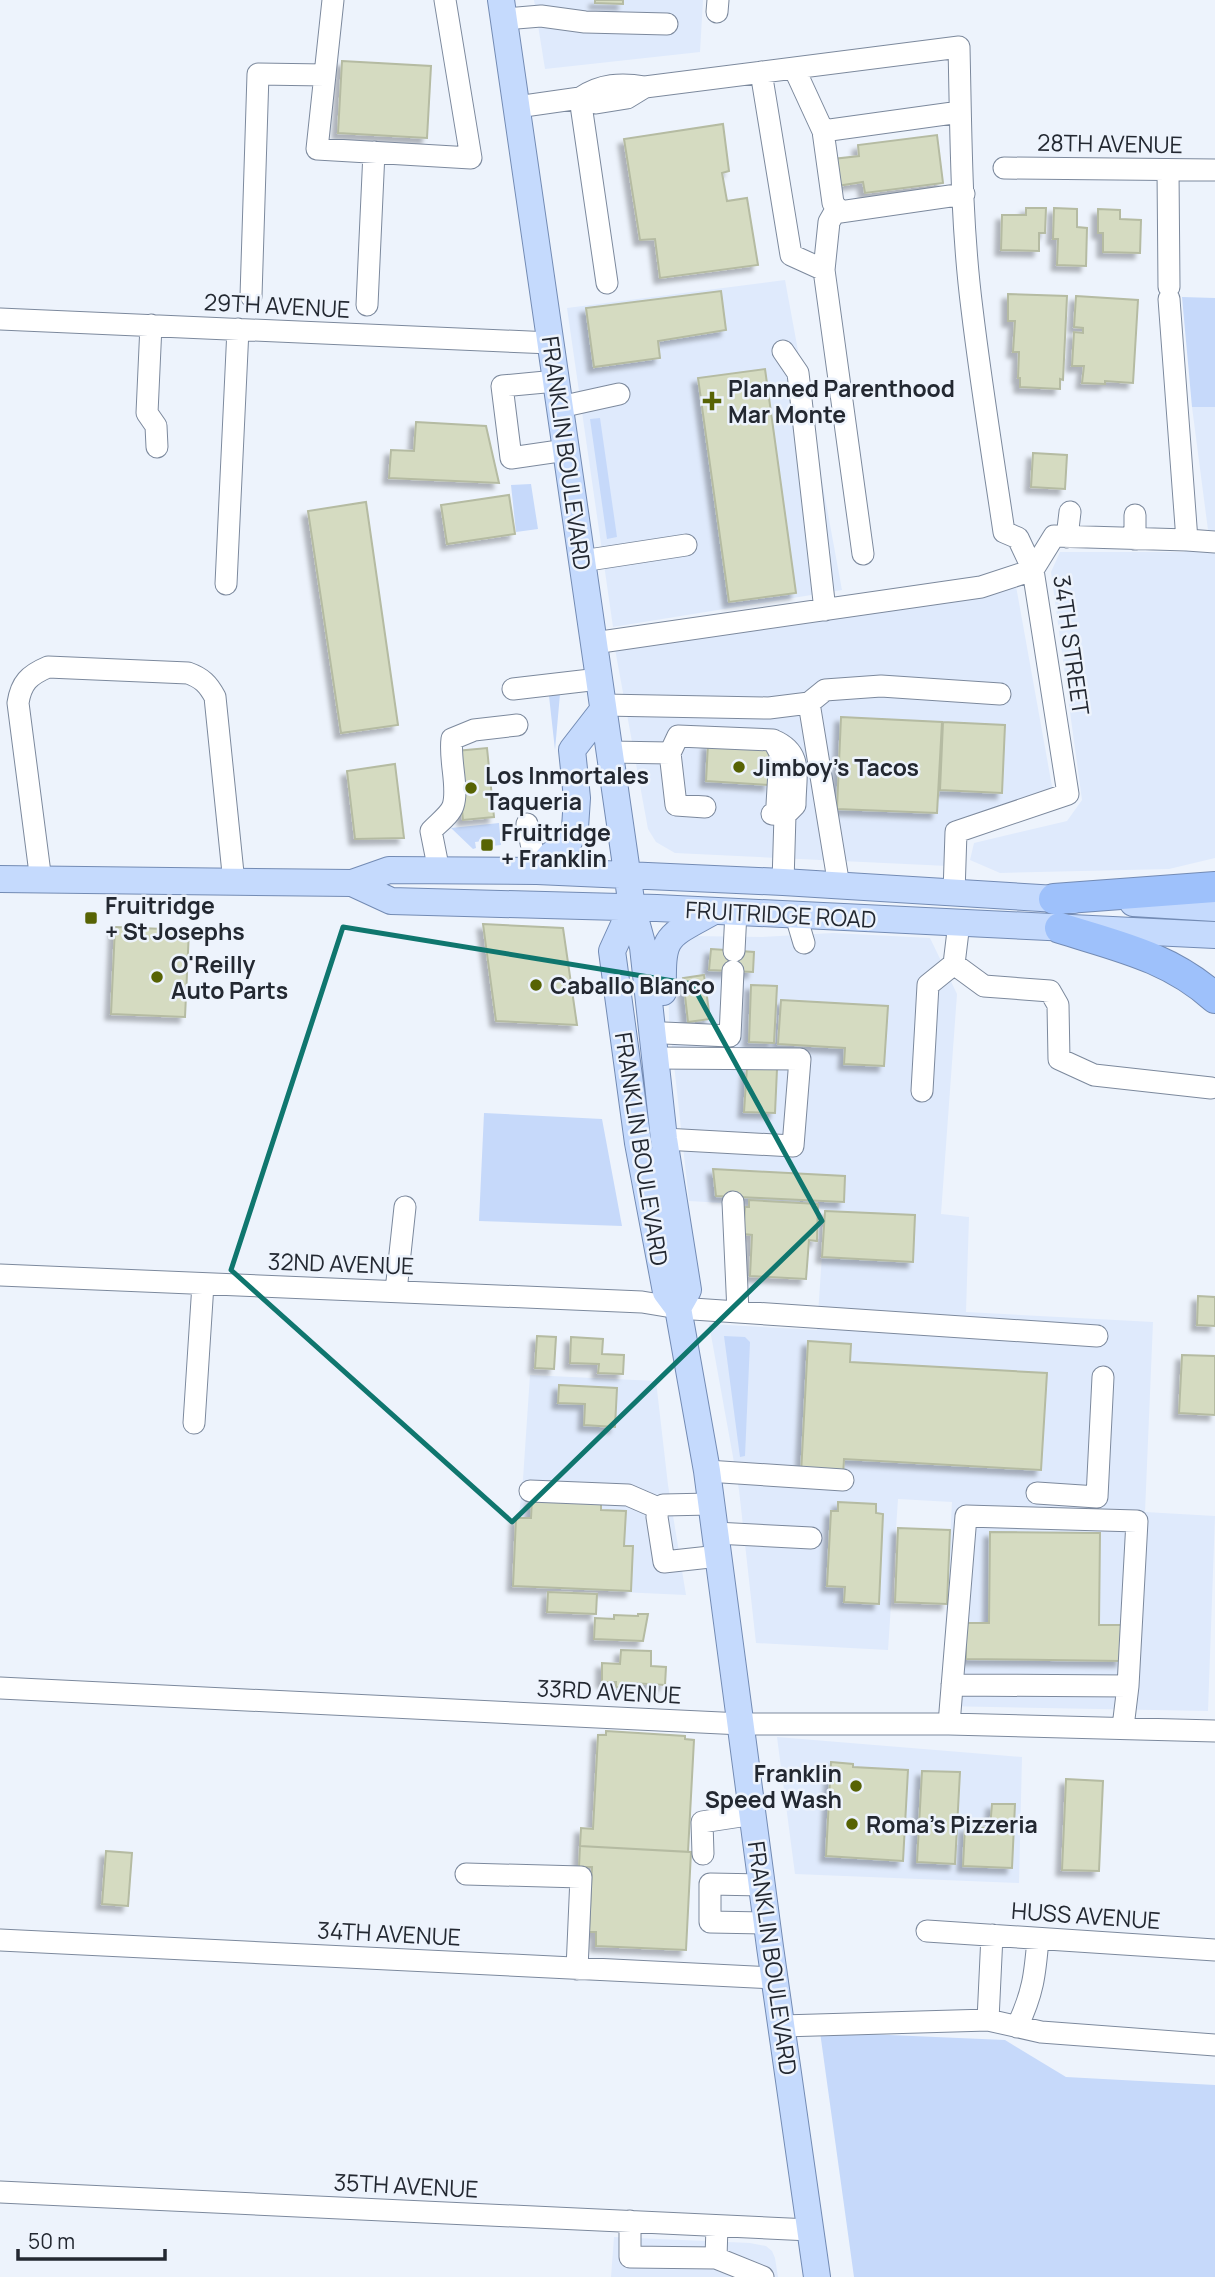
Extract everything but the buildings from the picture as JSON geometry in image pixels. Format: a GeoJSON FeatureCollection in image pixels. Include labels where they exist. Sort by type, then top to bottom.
{"type":"FeatureCollection","features":[{"type":"Feature","properties":{"kind":"highway"},"geometry":{"type":"LineString","coordinates":[[1057,913],[1215,887]]}},
{"type":"Feature","properties":{"kind":"highway"},"geometry":{"type":"LineString","coordinates":[[1057,913],[1155,958],[1195,980],[1215,998]]}},
{"type":"Feature","properties":{"kind":"main road","name":"FRANKLIN BOULEVARD"},"geometry":{"type":"LineString","coordinates":[[503,10],[632,907],[643,947],[664,1139],[688,1290],[678,1308]]}},
{"type":"Feature","properties":{"kind":"main road"},"geometry":{"type":"LineString","coordinates":[[537,871],[551,855],[568,844],[575,828],[577,798],[572,750],[603,707]]}},
{"type":"Feature","properties":{"kind":"main road","name":"FRUITRIDGE ROAD"},"geometry":{"type":"LineString","coordinates":[[0,879],[352,883],[389,870],[537,871],[783,882],[954,893],[1057,913],[1215,935]]}},
{"type":"Feature","properties":{"kind":"main road","name":"FRUITRIDGE ROAD"},"geometry":{"type":"LineString","coordinates":[[352,883],[391,901],[632,907],[796,916],[883,929],[1057,913],[1215,908]]}},
{"type":"Feature","properties":{"kind":"main road","name":"FRANKLIN BOULEVARD"},"geometry":{"type":"LineString","coordinates":[[632,907],[612,951],[638,1143],[666,1292],[678,1308],[707,1471],[817,2277]]}},
{"type":"Feature","properties":{"kind":"main road"},"geometry":{"type":"LineString","coordinates":[[654,1058],[664,1033],[662,958],[667,942],[675,933],[725,912]]}},
{"type":"Feature","properties":{"kind":"street"},"geometry":{"type":"LineString","coordinates":[[333,0],[317,149],[471,158],[445,0]]}},
{"type":"Feature","properties":{"kind":"street"},"geometry":{"type":"LineString","coordinates":[[503,10],[585,22],[667,24]]}},
{"type":"Feature","properties":{"kind":"street"},"geometry":{"type":"LineString","coordinates":[[517,107],[580,98],[596,103],[627,98],[645,87],[958,47],[972,307],[1004,532],[1018,538],[1034,570],[981,587],[594,643]]}},
{"type":"Feature","properties":{"kind":"street"},"geometry":{"type":"LineString","coordinates":[[794,68],[823,131],[835,206],[829,222],[824,270],[863,554]]}},
{"type":"Feature","properties":{"kind":"street"},"geometry":{"type":"LineString","coordinates":[[761,72],[791,255],[824,270]]}},
{"type":"Feature","properties":{"kind":"street"},"geometry":{"type":"LineString","coordinates":[[251,296],[258,74],[325,75]]}},
{"type":"Feature","properties":{"kind":"street"},"geometry":{"type":"LineString","coordinates":[[580,98],[607,283]]}},
{"type":"Feature","properties":{"kind":"street"},"geometry":{"type":"LineString","coordinates":[[823,131],[960,112]]}},
{"type":"Feature","properties":{"kind":"street"},"geometry":{"type":"LineString","coordinates":[[367,305],[374,152]]}},
{"type":"Feature","properties":{"kind":"street","name":"28TH AVENUE"},"geometry":{"type":"LineString","coordinates":[[1004,168],[1215,170]]}},
{"type":"Feature","properties":{"kind":"street"},"geometry":{"type":"LineString","coordinates":[[1168,170],[1170,424],[1187,540]]}},
{"type":"Feature","properties":{"kind":"street"},"geometry":{"type":"LineString","coordinates":[[835,206],[840,212],[964,194]]}},
{"type":"Feature","properties":{"kind":"street","name":"29TH AVENUE"},"geometry":{"type":"LineString","coordinates":[[0,318],[551,343]]}},
{"type":"Feature","properties":{"kind":"street"},"geometry":{"type":"LineString","coordinates":[[151,325],[147,413],[156,426],[157,447]]}},
{"type":"Feature","properties":{"kind":"street"},"geometry":{"type":"LineString","coordinates":[[226,584],[238,329]]}},
{"type":"Feature","properties":{"kind":"street"},"geometry":{"type":"LineString","coordinates":[[783,351],[798,373],[825,610]]}},
{"type":"Feature","properties":{"kind":"street"},"geometry":{"type":"LineString","coordinates":[[566,450],[511,458],[502,386],[558,394],[619,394]]}},
{"type":"Feature","properties":{"kind":"street"},"geometry":{"type":"LineString","coordinates":[[1070,512],[1068,537],[1215,542]]}},
{"type":"Feature","properties":{"kind":"street"},"geometry":{"type":"LineString","coordinates":[[1135,515],[1135,539]]}},
{"type":"Feature","properties":{"kind":"street","name":"34TH STREET"},"geometry":{"type":"LineString","coordinates":[[954,893],[956,832],[1068,794],[1034,570],[1054,536],[1068,537]]}},
{"type":"Feature","properties":{"kind":"street"},"geometry":{"type":"LineString","coordinates":[[582,561],[686,545]]}},
{"type":"Feature","properties":{"kind":"street"},"geometry":{"type":"LineString","coordinates":[[41,881],[18,703],[23,684],[33,673],[48,667],[188,673],[209,686],[215,697],[234,883]]}},
{"type":"Feature","properties":{"kind":"street"},"geometry":{"type":"LineString","coordinates":[[513,689],[599,679]]}},
{"type":"Feature","properties":{"kind":"street"},"geometry":{"type":"LineString","coordinates":[[603,707],[769,708],[809,703],[825,690],[881,686],[1000,694]]}},
{"type":"Feature","properties":{"kind":"street"},"geometry":{"type":"LineString","coordinates":[[809,703],[839,886]]}},
{"type":"Feature","properties":{"kind":"street"},"geometry":{"type":"LineString","coordinates":[[439,871],[431,831],[453,807],[450,753],[452,739],[474,730],[517,725]]}},
{"type":"Feature","properties":{"kind":"street"},"geometry":{"type":"LineString","coordinates":[[705,807],[676,805],[670,752],[678,736],[773,740],[787,746],[794,756],[795,805],[776,815],[783,882]]}},
{"type":"Feature","properties":{"kind":"street"},"geometry":{"type":"LineString","coordinates":[[609,752],[670,752]]}},
{"type":"Feature","properties":{"kind":"street"},"geometry":{"type":"LineString","coordinates":[[527,824],[537,871]]}},
{"type":"Feature","properties":{"kind":"street"},"geometry":{"type":"LineString","coordinates":[[664,1033],[730,1036],[734,961],[725,912]]}},
{"type":"Feature","properties":{"kind":"street"},"geometry":{"type":"LineString","coordinates":[[796,916],[804,943]]}},
{"type":"Feature","properties":{"kind":"street"},"geometry":{"type":"LineString","coordinates":[[922,1091],[928,985],[954,964],[958,923]]}},
{"type":"Feature","properties":{"kind":"street"},"geometry":{"type":"LineString","coordinates":[[954,964],[984,986],[1050,991],[1058,1004],[1059,1059],[1094,1075],[1211,1088]]}},
{"type":"Feature","properties":{"kind":"street"},"geometry":{"type":"LineString","coordinates":[[654,1058],[800,1059],[793,1146],[664,1139]]}},
{"type":"Feature","properties":{"kind":"street"},"geometry":{"type":"LineString","coordinates":[[733,1202],[738,1312]]}},
{"type":"Feature","properties":{"kind":"street"},"geometry":{"type":"LineString","coordinates":[[396,1292],[405,1207]]}},
{"type":"Feature","properties":{"kind":"street","name":"32ND AVENUE"},"geometry":{"type":"LineString","coordinates":[[0,1275],[642,1302],[678,1308],[1097,1336]]}},
{"type":"Feature","properties":{"kind":"street"},"geometry":{"type":"LineString","coordinates":[[194,1423],[203,1284]]}},
{"type":"Feature","properties":{"kind":"street"},"geometry":{"type":"LineString","coordinates":[[1037,1493],[1097,1497],[1103,1377]]}},
{"type":"Feature","properties":{"kind":"street"},"geometry":{"type":"LineString","coordinates":[[707,1471],[843,1480]]}},
{"type":"Feature","properties":{"kind":"street"},"geometry":{"type":"LineString","coordinates":[[530,1490],[628,1495],[658,1508]]}},
{"type":"Feature","properties":{"kind":"street"},"geometry":{"type":"LineString","coordinates":[[658,1508],[663,1505],[711,1504]]}},
{"type":"Feature","properties":{"kind":"street"},"geometry":{"type":"LineString","coordinates":[[658,1508],[664,1562],[717,1544],[810,1538]]}},
{"type":"Feature","properties":{"kind":"street"},"geometry":{"type":"LineString","coordinates":[[949,1724],[966,1516],[1136,1521],[1128,1686],[1123,1727]]}},
{"type":"Feature","properties":{"kind":"street"},"geometry":{"type":"LineString","coordinates":[[952,1685],[1128,1686]]}},
{"type":"Feature","properties":{"kind":"street","name":"33RD AVENUE"},"geometry":{"type":"LineString","coordinates":[[0,1688],[742,1724],[949,1724],[1215,1731]]}},
{"type":"Feature","properties":{"kind":"street"},"geometry":{"type":"LineString","coordinates":[[704,1854],[702,1822],[754,1814]]}},
{"type":"Feature","properties":{"kind":"street"},"geometry":{"type":"LineString","coordinates":[[466,1874],[580,1877],[577,1969]]}},
{"type":"Feature","properties":{"kind":"street"},"geometry":{"type":"LineString","coordinates":[[763,1885],[710,1884],[710,1922],[767,1923]]}},
{"type":"Feature","properties":{"kind":"street"},"geometry":{"type":"LineString","coordinates":[[927,1931],[992,1936]]}},
{"type":"Feature","properties":{"kind":"street","name":"HUSS AVENUE"},"geometry":{"type":"LineString","coordinates":[[988,2020],[992,1936],[1215,1950]]}},
{"type":"Feature","properties":{"kind":"street"},"geometry":{"type":"LineString","coordinates":[[1017,2027],[1029,2002],[1034,1983],[1038,1938]]}},
{"type":"Feature","properties":{"kind":"street","name":"34TH AVENUE"},"geometry":{"type":"LineString","coordinates":[[0,1940],[776,1978]]}},
{"type":"Feature","properties":{"kind":"street"},"geometry":{"type":"LineString","coordinates":[[782,2026],[988,2020],[1041,2032],[1215,2045]]}},
{"type":"Feature","properties":{"kind":"street","name":"35TH AVENUE"},"geometry":{"type":"LineString","coordinates":[[0,2192],[810,2230]]}},
{"type":"Feature","properties":{"kind":"street"},"geometry":{"type":"LineString","coordinates":[[630,2221],[630,2256],[716,2258],[769,2277]]}},
{"type":"Feature","properties":{"kind":"street"},"geometry":{"type":"LineString","coordinates":[[716,2258],[717,2226]]}},
{"type":"Feature","properties":{"kind":"highlighted area"},"geometry":{"type":"Polygon","coordinates":[[[343,927],[692,984],[822,1221],[512,1522],[231,1270],[343,927]]]}},
{"type":"Feature","properties":{"kind":"shaded area"},"geometry":{"type":"Polygon","coordinates":[[[534,0],[703,0],[700,52],[545,69],[534,0]]]}},
{"type":"Feature","properties":{"kind":"shaded area"},"geometry":{"type":"Polygon","coordinates":[[[785,280],[842,590],[613,627],[567,308],[785,280]]]}},
{"type":"Feature","properties":{"kind":"shaded area"},"geometry":{"type":"Polygon","coordinates":[[[1182,297],[1215,298],[1215,407],[1192,407],[1182,297]]]}},
{"type":"Feature","properties":{"kind":"shaded area"},"geometry":{"type":"Polygon","coordinates":[[[1192,407],[1215,407],[1215,858],[1169,869],[1000,873],[970,860],[974,843],[1067,821],[1082,800],[1051,572],[1060,552],[1184,552],[1208,530],[1192,407]]]}},
{"type":"Feature","properties":{"kind":"shaded area"},"geometry":{"type":"Polygon","coordinates":[[[600,418],[617,537],[607,539],[590,419],[600,418]]]}},
{"type":"Feature","properties":{"kind":"shaded area"},"geometry":{"type":"Polygon","coordinates":[[[531,484],[538,529],[516,532],[511,485],[531,484]]]}},
{"type":"Feature","properties":{"kind":"shaded area"},"geometry":{"type":"Polygon","coordinates":[[[1016,586],[1053,792],[953,826],[948,866],[675,853],[656,842],[648,829],[615,649],[1016,586]]]}},
{"type":"Feature","properties":{"kind":"shaded area"},"geometry":{"type":"Polygon","coordinates":[[[560,694],[555,750],[549,696],[560,694]]]}},
{"type":"Feature","properties":{"kind":"shaded area"},"geometry":{"type":"Polygon","coordinates":[[[499,823],[501,845],[492,846],[491,840],[475,842],[476,848],[473,849],[451,828],[499,823]]]}},
{"type":"Feature","properties":{"kind":"shaded area"},"geometry":{"type":"Polygon","coordinates":[[[833,933],[930,938],[957,994],[941,1214],[969,1217],[966,1312],[1153,1322],[1145,1512],[1215,1516],[1208,1711],[941,1706],[952,1502],[898,1499],[888,1650],[756,1643],[739,1490],[709,1324],[817,1330],[825,1209],[689,1201],[669,1019],[668,961],[690,936],[762,937],[833,933]]]}},
{"type":"Feature","properties":{"kind":"shaded area"},"geometry":{"type":"Polygon","coordinates":[[[484,1113],[602,1119],[622,1226],[479,1221],[484,1113]]]}},
{"type":"Feature","properties":{"kind":"shaded area"},"geometry":{"type":"Polygon","coordinates":[[[724,1336],[745,1337],[750,1342],[745,1456],[740,1457],[724,1336]]]}},
{"type":"Feature","properties":{"kind":"shaded area"},"geometry":{"type":"Polygon","coordinates":[[[530,1375],[656,1381],[668,1485],[686,1595],[511,1587],[523,1479],[530,1375]]]}},
{"type":"Feature","properties":{"kind":"shaded area"},"geometry":{"type":"Polygon","coordinates":[[[777,1737],[1022,1757],[1019,1883],[795,1874],[777,1737]]]}},
{"type":"Feature","properties":{"kind":"shaded area"},"geometry":{"type":"Polygon","coordinates":[[[820,2032],[1005,2040],[1066,2077],[1215,2085],[1215,2277],[854,2277],[820,2032]]]}},
{"type":"Feature","properties":{"kind":"shaded area"},"geometry":{"type":"Polygon","coordinates":[[[614,2237],[766,2246],[775,2258],[778,2277],[611,2277],[614,2237]]]}},
{"type":"Feature","properties":{"kind":"place","name":"Planned Parenthood Mar Monte"},"geometry":{"type":"Point","coordinates":[712,401]}},
{"type":"Feature","properties":{"kind":"place","name":"Jimboy's Tacos"},"geometry":{"type":"Point","coordinates":[739,767]}},
{"type":"Feature","properties":{"kind":"place","name":"Los Inmortales Taqueria"},"geometry":{"type":"Point","coordinates":[471,788]}},
{"type":"Feature","properties":{"kind":"place","name":"Fruitridge + Franklin"},"geometry":{"type":"Point","coordinates":[487,845]}},
{"type":"Feature","properties":{"kind":"place","name":"Fruitridge + St Josephs"},"geometry":{"type":"Point","coordinates":[91,918]}},
{"type":"Feature","properties":{"kind":"place","name":"O'Reilly Auto Parts"},"geometry":{"type":"Point","coordinates":[157,977]}},
{"type":"Feature","properties":{"kind":"place","name":"Caballo Blanco"},"geometry":{"type":"Point","coordinates":[536,985]}},
{"type":"Feature","properties":{"kind":"place","name":"Franklin Speed Wash"},"geometry":{"type":"Point","coordinates":[856,1786]}},
{"type":"Feature","properties":{"kind":"place","name":"Roma's Pizzeria"},"geometry":{"type":"Point","coordinates":[852,1824]}}]}
